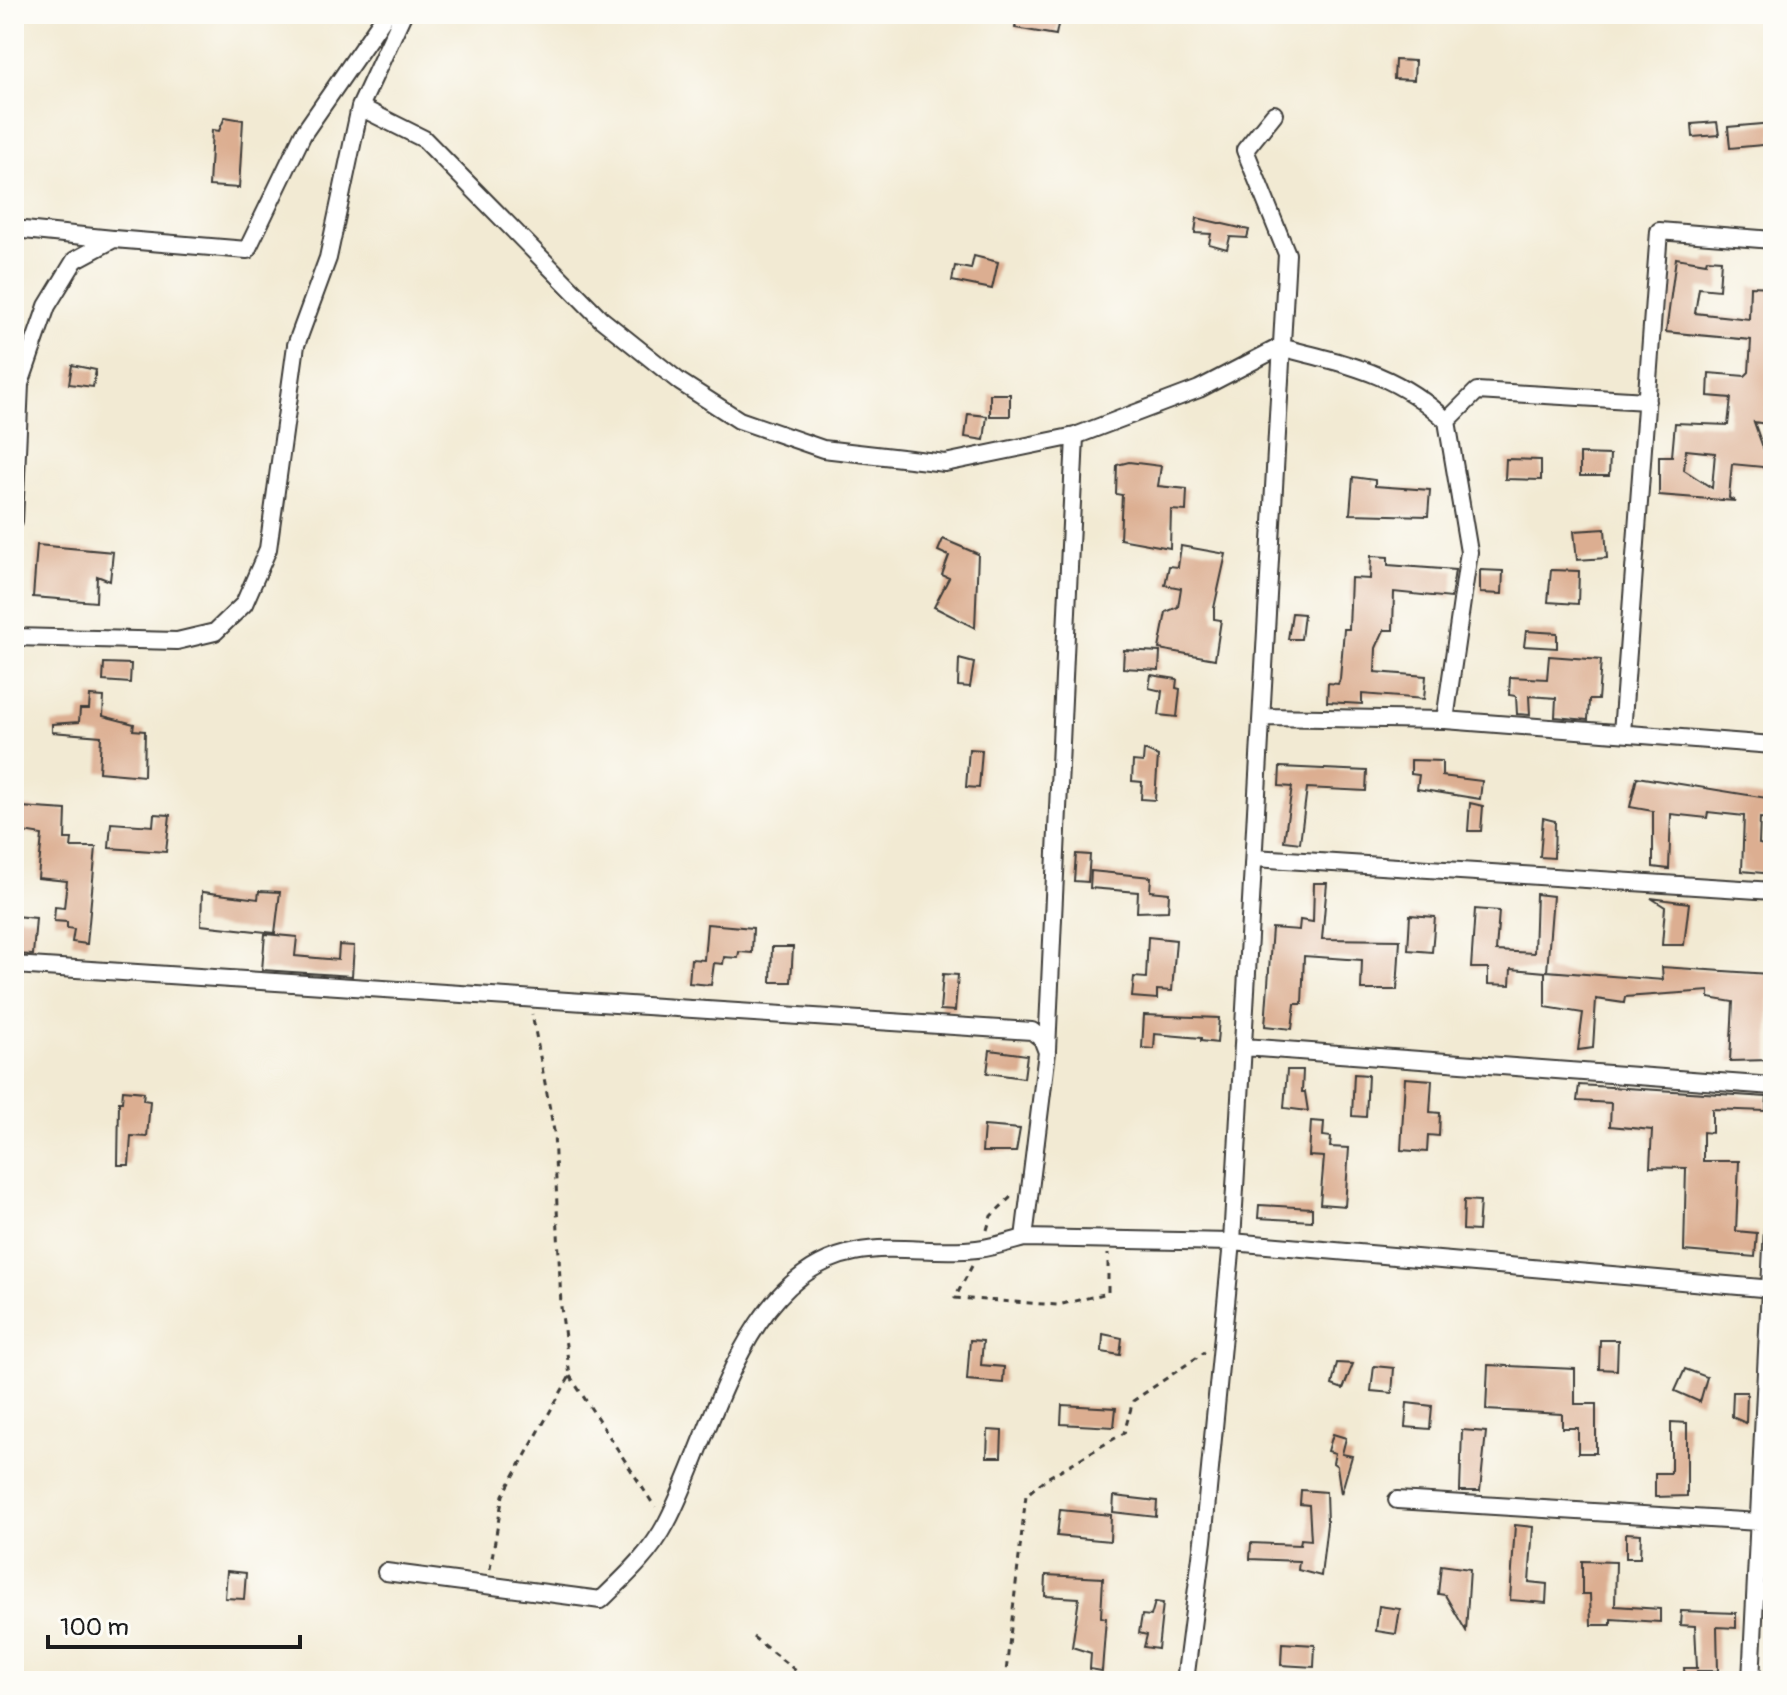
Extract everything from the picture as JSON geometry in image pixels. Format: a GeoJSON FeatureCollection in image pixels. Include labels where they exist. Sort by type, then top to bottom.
{"type":"FeatureCollection","features":[{"type":"Feature","properties":{"kind":"street"},"geometry":{"type":"LineString","coordinates":[[14,229],[247,250],[303,134],[386,14]]}},
{"type":"Feature","properties":{"kind":"street"},"geometry":{"type":"LineString","coordinates":[[14,637],[177,641],[215,632],[244,604],[268,549],[296,345],[328,258],[360,107],[403,14]]}},
{"type":"Feature","properties":{"kind":"street"},"geometry":{"type":"LineString","coordinates":[[360,107],[424,139],[601,319],[680,382],[739,420],[823,449],[945,463],[1075,436],[1199,389],[1280,347],[1395,381],[1421,396],[1447,421],[1469,552],[1445,720]]}},
{"type":"Feature","properties":{"kind":"street"},"geometry":{"type":"LineString","coordinates":[[1185,1681],[1203,1541],[1232,1242],[1287,254],[1245,150],[1274,114]]}},
{"type":"Feature","properties":{"kind":"street"},"geometry":{"type":"LineString","coordinates":[[1622,733],[1659,231],[1773,240]]}},
{"type":"Feature","properties":{"kind":"street"},"geometry":{"type":"LineString","coordinates":[[14,521],[20,384],[47,306],[75,260],[114,239]]}},
{"type":"Feature","properties":{"kind":"street"},"geometry":{"type":"LineString","coordinates":[[1447,421],[1477,391],[1647,401]]}},
{"type":"Feature","properties":{"kind":"street"},"geometry":{"type":"LineString","coordinates":[[1024,1238],[1047,1052],[1075,436]]}},
{"type":"Feature","properties":{"kind":"street"},"geometry":{"type":"LineString","coordinates":[[1263,717],[1445,720],[1773,745]]}},
{"type":"Feature","properties":{"kind":"street"},"geometry":{"type":"LineString","coordinates":[[1255,858],[1773,891]]}},
{"type":"Feature","properties":{"kind":"street"},"geometry":{"type":"LineString","coordinates":[[14,965],[1032,1031],[1042,1039],[1047,1052]]}},
{"type":"Feature","properties":{"kind":"street"},"geometry":{"type":"LineString","coordinates":[[1244,1047],[1773,1086]]}},
{"type":"Feature","properties":{"kind":"street"},"geometry":{"type":"LineString","coordinates":[[1751,1681],[1773,1227]]}},
{"type":"Feature","properties":{"kind":"street"},"geometry":{"type":"LineString","coordinates":[[386,1572],[601,1600],[643,1560],[666,1524],[693,1470],[741,1348],[770,1307],[808,1270],[854,1252],[981,1248],[1024,1238],[1232,1242],[1772,1289]]}},
{"type":"Feature","properties":{"kind":"street"},"geometry":{"type":"LineString","coordinates":[[1397,1500],[1759,1522]]}},
{"type":"Feature","properties":{"kind":"path"},"geometry":{"type":"LineString","coordinates":[[529,999],[554,1131],[561,1307],[570,1376],[666,1524]]}},
{"type":"Feature","properties":{"kind":"path"},"geometry":{"type":"LineString","coordinates":[[1032,1178],[991,1216],[981,1248],[955,1298],[1058,1305],[1108,1293],[1108,1238]]}},
{"type":"Feature","properties":{"kind":"path"},"geometry":{"type":"LineString","coordinates":[[1005,1681],[1026,1495],[1047,1478],[1124,1433],[1133,1401],[1211,1347]]}},
{"type":"Feature","properties":{"kind":"path"},"geometry":{"type":"LineString","coordinates":[[487,1585],[503,1495],[570,1376]]}},
{"type":"Feature","properties":{"kind":"path"},"geometry":{"type":"LineString","coordinates":[[753,1637],[809,1681]]}},
{"type":"Feature","properties":{"kind":"building"},"geometry":{"type":"Polygon","coordinates":[[[1017,14],[1060,14],[1056,35],[1015,28],[1017,14]]]}},
{"type":"Feature","properties":{"kind":"building"},"geometry":{"type":"Polygon","coordinates":[[[1395,60],[1415,61],[1414,80],[1394,79],[1395,60]]]}},
{"type":"Feature","properties":{"kind":"building"},"geometry":{"type":"Polygon","coordinates":[[[225,117],[243,120],[239,188],[209,186],[212,130],[219,131],[225,117]]]}},
{"type":"Feature","properties":{"kind":"building"},"geometry":{"type":"Polygon","coordinates":[[[1717,122],[1719,135],[1693,137],[1692,124],[1717,122]]]}},
{"type":"Feature","properties":{"kind":"building"},"geometry":{"type":"Polygon","coordinates":[[[1773,123],[1773,144],[1730,148],[1728,127],[1773,123]]]}},
{"type":"Feature","properties":{"kind":"building"},"geometry":{"type":"Polygon","coordinates":[[[1197,218],[1249,230],[1247,238],[1230,237],[1227,249],[1209,244],[1211,234],[1195,233],[1197,218]]]}},
{"type":"Feature","properties":{"kind":"building"},"geometry":{"type":"Polygon","coordinates":[[[974,256],[998,262],[992,289],[952,281],[955,266],[971,269],[974,256]]]}},
{"type":"Feature","properties":{"kind":"building"},"geometry":{"type":"Polygon","coordinates":[[[1676,258],[1706,263],[1707,259],[1721,260],[1719,290],[1699,288],[1695,313],[1749,319],[1750,286],[1773,287],[1771,400],[1767,424],[1754,422],[1765,453],[1773,454],[1773,468],[1732,464],[1729,498],[1735,501],[1659,495],[1659,456],[1672,456],[1675,423],[1728,425],[1731,398],[1708,396],[1709,373],[1745,376],[1749,372],[1751,340],[1666,332],[1676,258]],[[1686,450],[1684,470],[1712,488],[1715,453],[1686,450]]]}},
{"type":"Feature","properties":{"kind":"building"},"geometry":{"type":"Polygon","coordinates":[[[72,365],[96,370],[93,387],[69,384],[72,365]]]}},
{"type":"Feature","properties":{"kind":"building"},"geometry":{"type":"Polygon","coordinates":[[[990,394],[1010,394],[1010,416],[990,416],[990,394]]]}},
{"type":"Feature","properties":{"kind":"building"},"geometry":{"type":"Polygon","coordinates":[[[968,414],[987,416],[984,440],[965,437],[968,414]]]}},
{"type":"Feature","properties":{"kind":"building"},"geometry":{"type":"Polygon","coordinates":[[[1580,454],[1610,455],[1609,476],[1580,476],[1580,454]]]}},
{"type":"Feature","properties":{"kind":"building"},"geometry":{"type":"Polygon","coordinates":[[[1506,459],[1541,460],[1541,480],[1505,479],[1506,459]]]}},
{"type":"Feature","properties":{"kind":"building"},"geometry":{"type":"Polygon","coordinates":[[[1129,462],[1161,466],[1158,486],[1187,489],[1186,511],[1171,510],[1170,548],[1120,539],[1122,495],[1116,494],[1117,465],[1129,462]]]}},
{"type":"Feature","properties":{"kind":"building"},"geometry":{"type":"Polygon","coordinates":[[[1353,477],[1375,480],[1375,486],[1430,490],[1428,516],[1350,514],[1353,477]]]}},
{"type":"Feature","properties":{"kind":"building"},"geometry":{"type":"Polygon","coordinates":[[[1605,529],[1607,558],[1577,560],[1574,531],[1605,529]]]}},
{"type":"Feature","properties":{"kind":"building"},"geometry":{"type":"Polygon","coordinates":[[[943,539],[978,554],[975,628],[934,607],[949,578],[942,575],[949,556],[938,551],[943,539]]]}},
{"type":"Feature","properties":{"kind":"building"},"geometry":{"type":"Polygon","coordinates":[[[37,545],[113,552],[110,581],[97,576],[96,602],[33,597],[37,545]]]}},
{"type":"Feature","properties":{"kind":"building"},"geometry":{"type":"Polygon","coordinates":[[[1181,546],[1226,554],[1214,608],[1214,619],[1221,620],[1215,659],[1159,649],[1166,612],[1178,607],[1181,588],[1165,585],[1169,566],[1178,567],[1181,546]]]}},
{"type":"Feature","properties":{"kind":"building"},"geometry":{"type":"Polygon","coordinates":[[[1371,556],[1388,557],[1388,565],[1455,570],[1451,598],[1394,592],[1393,630],[1384,630],[1376,648],[1375,672],[1426,676],[1424,699],[1362,694],[1362,704],[1327,702],[1328,683],[1338,684],[1340,679],[1344,629],[1349,629],[1351,578],[1370,579],[1371,556]]]}},
{"type":"Feature","properties":{"kind":"building"},"geometry":{"type":"Polygon","coordinates":[[[1480,570],[1503,571],[1502,594],[1480,593],[1480,570]]]}},
{"type":"Feature","properties":{"kind":"building"},"geometry":{"type":"Polygon","coordinates":[[[1551,570],[1579,571],[1578,604],[1548,602],[1551,570]]]}},
{"type":"Feature","properties":{"kind":"building"},"geometry":{"type":"Polygon","coordinates":[[[1292,613],[1304,614],[1301,639],[1288,639],[1292,613]]]}},
{"type":"Feature","properties":{"kind":"building"},"geometry":{"type":"Polygon","coordinates":[[[1526,631],[1557,633],[1557,648],[1524,646],[1526,631]]]}},
{"type":"Feature","properties":{"kind":"building"},"geometry":{"type":"Polygon","coordinates":[[[1124,650],[1160,652],[1159,670],[1123,668],[1124,650]]]}},
{"type":"Feature","properties":{"kind":"building"},"geometry":{"type":"Polygon","coordinates":[[[1549,656],[1601,660],[1598,700],[1589,700],[1588,720],[1555,717],[1556,698],[1529,696],[1530,715],[1517,714],[1516,696],[1509,695],[1510,677],[1547,679],[1549,656]]]}},
{"type":"Feature","properties":{"kind":"building"},"geometry":{"type":"Polygon","coordinates":[[[959,659],[974,663],[970,687],[958,686],[959,659]]]}},
{"type":"Feature","properties":{"kind":"building"},"geometry":{"type":"Polygon","coordinates":[[[104,663],[131,664],[130,683],[103,681],[104,663]]]}},
{"type":"Feature","properties":{"kind":"building"},"geometry":{"type":"Polygon","coordinates":[[[1151,675],[1177,679],[1176,688],[1180,689],[1177,717],[1159,715],[1162,691],[1149,688],[1151,675]]]}},
{"type":"Feature","properties":{"kind":"building"},"geometry":{"type":"Polygon","coordinates":[[[90,696],[104,697],[103,716],[134,724],[133,730],[145,731],[144,776],[99,772],[101,736],[52,732],[52,724],[79,722],[80,709],[89,709],[90,696]]]}},
{"type":"Feature","properties":{"kind":"building"},"geometry":{"type":"Polygon","coordinates":[[[969,749],[982,750],[979,788],[966,787],[969,749]]]}},
{"type":"Feature","properties":{"kind":"building"},"geometry":{"type":"Polygon","coordinates":[[[1144,750],[1158,756],[1155,800],[1141,799],[1142,782],[1132,781],[1133,761],[1143,762],[1144,750]]]}},
{"type":"Feature","properties":{"kind":"building"},"geometry":{"type":"Polygon","coordinates":[[[1411,760],[1442,761],[1442,776],[1482,781],[1480,799],[1417,789],[1419,775],[1411,774],[1411,760]]]}},
{"type":"Feature","properties":{"kind":"building"},"geometry":{"type":"Polygon","coordinates":[[[1280,767],[1367,771],[1366,791],[1307,788],[1300,843],[1284,841],[1292,787],[1279,786],[1280,767]]]}},
{"type":"Feature","properties":{"kind":"building"},"geometry":{"type":"Polygon","coordinates":[[[1637,777],[1773,799],[1773,819],[1760,818],[1759,844],[1773,847],[1773,874],[1742,871],[1744,816],[1708,812],[1707,818],[1671,814],[1669,869],[1653,867],[1653,811],[1630,807],[1637,777]]]}},
{"type":"Feature","properties":{"kind":"building"},"geometry":{"type":"Polygon","coordinates":[[[1470,803],[1483,806],[1481,831],[1468,831],[1470,803]]]}},
{"type":"Feature","properties":{"kind":"building"},"geometry":{"type":"Polygon","coordinates":[[[21,807],[66,810],[65,839],[72,839],[71,847],[96,847],[87,944],[72,942],[74,929],[67,928],[67,922],[54,921],[55,907],[64,908],[67,881],[38,878],[42,835],[17,831],[21,807]]]}},
{"type":"Feature","properties":{"kind":"building"},"geometry":{"type":"Polygon","coordinates":[[[154,814],[170,815],[166,852],[109,848],[111,823],[153,826],[154,814]]]}},
{"type":"Feature","properties":{"kind":"building"},"geometry":{"type":"Polygon","coordinates":[[[1543,818],[1555,821],[1554,858],[1540,857],[1543,818]]]}},
{"type":"Feature","properties":{"kind":"building"},"geometry":{"type":"Polygon","coordinates":[[[1076,854],[1090,855],[1088,882],[1074,881],[1076,854]]]}},
{"type":"Feature","properties":{"kind":"building"},"geometry":{"type":"Polygon","coordinates":[[[1091,871],[1151,877],[1150,891],[1169,893],[1168,911],[1137,912],[1138,892],[1090,888],[1091,871]]]}},
{"type":"Feature","properties":{"kind":"building"},"geometry":{"type":"Polygon","coordinates":[[[1314,883],[1327,883],[1322,939],[1400,940],[1397,990],[1361,990],[1362,960],[1304,956],[1302,1004],[1295,1004],[1292,1029],[1265,1026],[1272,928],[1299,930],[1300,920],[1313,922],[1314,883]]]}},
{"type":"Feature","properties":{"kind":"building"},"geometry":{"type":"Polygon","coordinates":[[[259,891],[280,892],[275,933],[201,925],[202,892],[258,899],[259,891]]]}},
{"type":"Feature","properties":{"kind":"building"},"geometry":{"type":"Polygon","coordinates":[[[1536,894],[1553,896],[1547,971],[1663,980],[1662,967],[1769,974],[1769,1060],[1730,1061],[1733,1002],[1709,998],[1709,991],[1625,997],[1624,1003],[1596,999],[1593,1048],[1578,1050],[1583,1013],[1545,1007],[1545,972],[1511,969],[1510,985],[1488,984],[1488,968],[1471,968],[1475,909],[1499,911],[1496,951],[1534,953],[1536,894]]]}},
{"type":"Feature","properties":{"kind":"building"},"geometry":{"type":"Polygon","coordinates":[[[1651,898],[1689,903],[1684,945],[1662,945],[1665,907],[1651,898]]]}},
{"type":"Feature","properties":{"kind":"building"},"geometry":{"type":"Polygon","coordinates":[[[1410,915],[1435,917],[1432,952],[1408,950],[1410,915]]]}},
{"type":"Feature","properties":{"kind":"building"},"geometry":{"type":"Polygon","coordinates":[[[14,916],[36,918],[33,955],[14,954],[14,916]]]}},
{"type":"Feature","properties":{"kind":"building"},"geometry":{"type":"Polygon","coordinates":[[[707,924],[753,928],[752,953],[739,952],[738,958],[724,957],[723,964],[714,963],[711,985],[689,983],[691,959],[704,960],[707,924]]]}},
{"type":"Feature","properties":{"kind":"building"},"geometry":{"type":"Polygon","coordinates":[[[265,934],[297,937],[295,956],[338,960],[339,945],[354,946],[352,976],[262,970],[265,934]]]}},
{"type":"Feature","properties":{"kind":"building"},"geometry":{"type":"Polygon","coordinates":[[[1148,937],[1176,940],[1172,991],[1157,990],[1157,999],[1132,997],[1134,977],[1146,978],[1148,937]]]}},
{"type":"Feature","properties":{"kind":"building"},"geometry":{"type":"Polygon","coordinates":[[[772,947],[793,947],[791,982],[771,982],[772,947]]]}},
{"type":"Feature","properties":{"kind":"building"},"geometry":{"type":"Polygon","coordinates":[[[943,974],[958,975],[955,1011],[940,1010],[943,974]]]}},
{"type":"Feature","properties":{"kind":"building"},"geometry":{"type":"Polygon","coordinates":[[[1144,1015],[1219,1018],[1217,1043],[1201,1041],[1201,1038],[1155,1034],[1154,1049],[1142,1048],[1144,1015]]]}},
{"type":"Feature","properties":{"kind":"building"},"geometry":{"type":"Polygon","coordinates":[[[990,1050],[1027,1055],[1024,1078],[987,1073],[990,1050]]]}},
{"type":"Feature","properties":{"kind":"building"},"geometry":{"type":"Polygon","coordinates":[[[1287,1070],[1303,1070],[1302,1092],[1305,1092],[1308,1111],[1284,1108],[1287,1070]]]}},
{"type":"Feature","properties":{"kind":"building"},"geometry":{"type":"Polygon","coordinates":[[[1354,1074],[1368,1075],[1366,1117],[1352,1116],[1354,1074]]]}},
{"type":"Feature","properties":{"kind":"building"},"geometry":{"type":"Polygon","coordinates":[[[1405,1078],[1432,1080],[1430,1112],[1440,1113],[1439,1136],[1428,1135],[1427,1152],[1401,1150],[1405,1078]]]}},
{"type":"Feature","properties":{"kind":"building"},"geometry":{"type":"Polygon","coordinates":[[[1579,1085],[1767,1097],[1766,1111],[1712,1109],[1712,1133],[1703,1132],[1703,1161],[1739,1161],[1736,1231],[1757,1233],[1755,1257],[1684,1251],[1686,1168],[1650,1167],[1652,1130],[1610,1126],[1611,1103],[1577,1101],[1579,1085]]]}},
{"type":"Feature","properties":{"kind":"building"},"geometry":{"type":"Polygon","coordinates":[[[123,1090],[144,1092],[143,1100],[150,1101],[147,1137],[131,1136],[129,1165],[118,1165],[119,1102],[122,1102],[123,1090]]]}},
{"type":"Feature","properties":{"kind":"building"},"geometry":{"type":"Polygon","coordinates":[[[1311,1121],[1324,1122],[1323,1136],[1331,1137],[1330,1147],[1349,1148],[1345,1206],[1320,1204],[1324,1157],[1309,1156],[1311,1121]]]}},
{"type":"Feature","properties":{"kind":"building"},"geometry":{"type":"Polygon","coordinates":[[[984,1126],[1020,1129],[1016,1152],[982,1152],[984,1126]]]}},
{"type":"Feature","properties":{"kind":"building"},"geometry":{"type":"Polygon","coordinates":[[[1464,1200],[1480,1201],[1478,1231],[1463,1230],[1464,1200]]]}},
{"type":"Feature","properties":{"kind":"building"},"geometry":{"type":"Polygon","coordinates":[[[1259,1205],[1312,1208],[1312,1221],[1258,1218],[1259,1205]]]}},
{"type":"Feature","properties":{"kind":"building"},"geometry":{"type":"Polygon","coordinates":[[[1103,1334],[1122,1338],[1120,1355],[1102,1352],[1103,1334]]]}},
{"type":"Feature","properties":{"kind":"building"},"geometry":{"type":"Polygon","coordinates":[[[970,1340],[983,1341],[981,1365],[1004,1367],[1003,1383],[967,1380],[970,1340]]]}},
{"type":"Feature","properties":{"kind":"building"},"geometry":{"type":"Polygon","coordinates":[[[1600,1340],[1618,1340],[1617,1370],[1599,1369],[1600,1340]]]}},
{"type":"Feature","properties":{"kind":"building"},"geometry":{"type":"Polygon","coordinates":[[[1337,1363],[1353,1364],[1343,1389],[1332,1385],[1337,1363]]]}},
{"type":"Feature","properties":{"kind":"building"},"geometry":{"type":"Polygon","coordinates":[[[1488,1365],[1575,1369],[1575,1404],[1596,1404],[1596,1453],[1578,1453],[1578,1428],[1562,1428],[1562,1414],[1486,1410],[1488,1365]]]}},
{"type":"Feature","properties":{"kind":"building"},"geometry":{"type":"Polygon","coordinates":[[[1374,1366],[1394,1368],[1392,1393],[1371,1391],[1374,1366]]]}},
{"type":"Feature","properties":{"kind":"building"},"geometry":{"type":"Polygon","coordinates":[[[1685,1369],[1707,1377],[1700,1402],[1675,1391],[1685,1369]]]}},
{"type":"Feature","properties":{"kind":"building"},"geometry":{"type":"Polygon","coordinates":[[[1733,1392],[1747,1392],[1746,1423],[1732,1417],[1733,1392]]]}},
{"type":"Feature","properties":{"kind":"building"},"geometry":{"type":"Polygon","coordinates":[[[1407,1403],[1432,1406],[1430,1429],[1405,1427],[1407,1403]]]}},
{"type":"Feature","properties":{"kind":"building"},"geometry":{"type":"Polygon","coordinates":[[[1062,1405],[1116,1408],[1114,1427],[1061,1424],[1062,1405]]]}},
{"type":"Feature","properties":{"kind":"building"},"geometry":{"type":"Polygon","coordinates":[[[1671,1422],[1687,1423],[1687,1496],[1655,1497],[1655,1473],[1671,1473],[1671,1422]]]}},
{"type":"Feature","properties":{"kind":"building"},"geometry":{"type":"Polygon","coordinates":[[[988,1430],[1002,1431],[1001,1457],[987,1457],[988,1430]]]}},
{"type":"Feature","properties":{"kind":"building"},"geometry":{"type":"Polygon","coordinates":[[[1462,1430],[1486,1432],[1480,1491],[1460,1491],[1462,1430]]]}},
{"type":"Feature","properties":{"kind":"building"},"geometry":{"type":"Polygon","coordinates":[[[1333,1434],[1346,1438],[1342,1454],[1352,1456],[1341,1494],[1337,1466],[1333,1463],[1335,1453],[1328,1451],[1333,1434]]]}},
{"type":"Feature","properties":{"kind":"building"},"geometry":{"type":"Polygon","coordinates":[[[1301,1490],[1326,1492],[1327,1524],[1321,1576],[1298,1570],[1299,1561],[1250,1559],[1251,1543],[1300,1545],[1301,1539],[1311,1540],[1309,1505],[1300,1504],[1301,1490]]]}},
{"type":"Feature","properties":{"kind":"building"},"geometry":{"type":"Polygon","coordinates":[[[1114,1496],[1157,1501],[1156,1517],[1113,1512],[1114,1496]]]}},
{"type":"Feature","properties":{"kind":"building"},"geometry":{"type":"Polygon","coordinates":[[[1060,1510],[1111,1515],[1110,1541],[1057,1536],[1060,1510]]]}},
{"type":"Feature","properties":{"kind":"building"},"geometry":{"type":"Polygon","coordinates":[[[1515,1525],[1533,1527],[1529,1582],[1547,1584],[1546,1603],[1510,1600],[1515,1525]]]}},
{"type":"Feature","properties":{"kind":"building"},"geometry":{"type":"Polygon","coordinates":[[[1626,1533],[1641,1534],[1640,1558],[1626,1558],[1626,1533]]]}},
{"type":"Feature","properties":{"kind":"building"},"geometry":{"type":"Polygon","coordinates":[[[1582,1561],[1616,1562],[1615,1606],[1660,1609],[1660,1622],[1611,1619],[1611,1625],[1591,1625],[1590,1594],[1582,1594],[1582,1561]]]}},
{"type":"Feature","properties":{"kind":"building"},"geometry":{"type":"Polygon","coordinates":[[[1441,1565],[1470,1569],[1466,1631],[1445,1595],[1438,1594],[1441,1565]]]}},
{"type":"Feature","properties":{"kind":"building"},"geometry":{"type":"Polygon","coordinates":[[[227,1571],[246,1573],[244,1599],[225,1598],[227,1571]]]}},
{"type":"Feature","properties":{"kind":"building"},"geometry":{"type":"Polygon","coordinates":[[[1046,1575],[1103,1578],[1101,1617],[1106,1618],[1102,1671],[1090,1669],[1091,1653],[1072,1647],[1079,1598],[1045,1596],[1046,1575]]]}},
{"type":"Feature","properties":{"kind":"building"},"geometry":{"type":"Polygon","coordinates":[[[1155,1602],[1163,1603],[1158,1649],[1144,1647],[1147,1635],[1139,1633],[1142,1615],[1151,1616],[1155,1602]]]}},
{"type":"Feature","properties":{"kind":"building"},"geometry":{"type":"Polygon","coordinates":[[[1379,1606],[1400,1609],[1396,1634],[1376,1631],[1379,1606]]]}},
{"type":"Feature","properties":{"kind":"building"},"geometry":{"type":"Polygon","coordinates":[[[1681,1611],[1736,1613],[1736,1628],[1717,1627],[1718,1671],[1697,1671],[1698,1681],[1685,1681],[1684,1668],[1697,1668],[1695,1626],[1680,1625],[1681,1611]]]}},
{"type":"Feature","properties":{"kind":"building"},"geometry":{"type":"Polygon","coordinates":[[[1282,1643],[1315,1645],[1314,1667],[1281,1665],[1282,1643]]]}}]}
